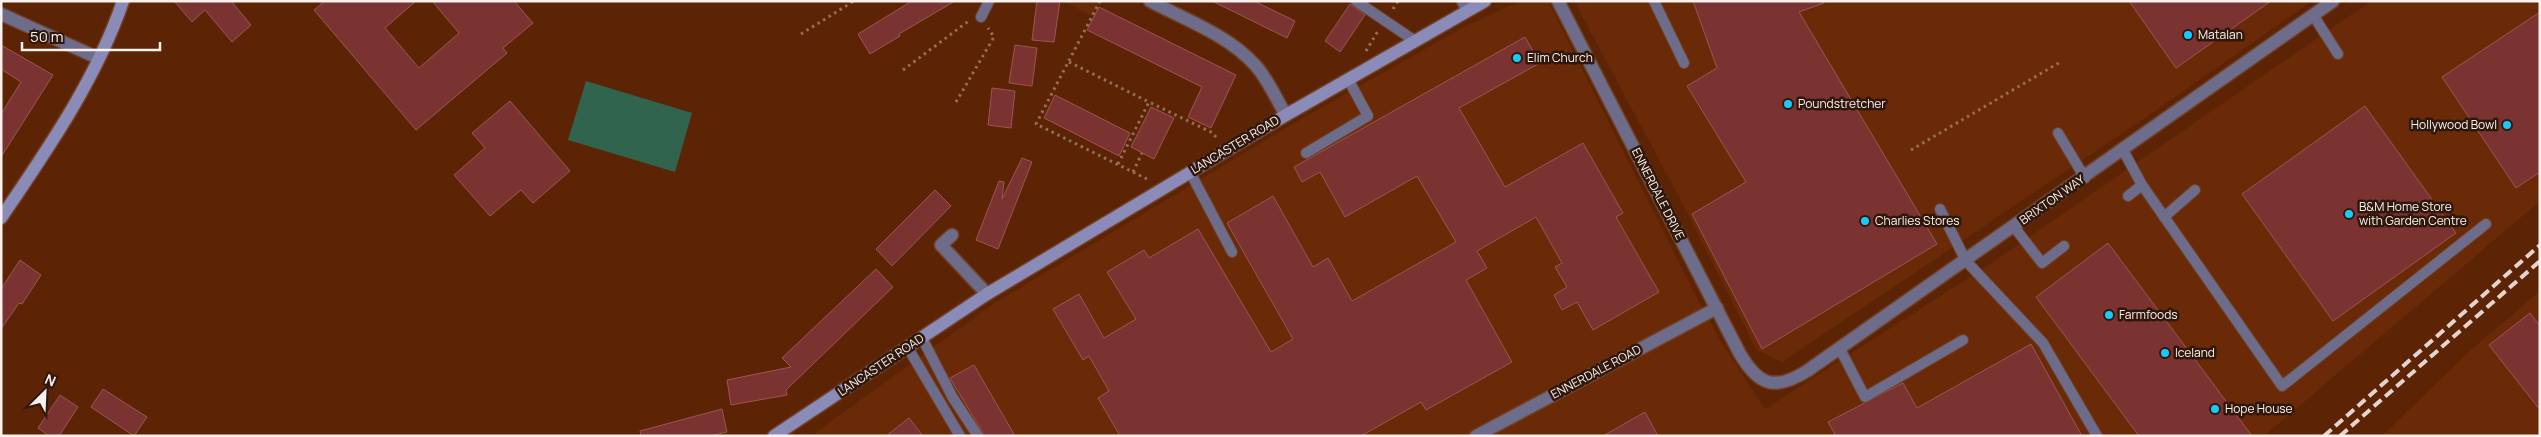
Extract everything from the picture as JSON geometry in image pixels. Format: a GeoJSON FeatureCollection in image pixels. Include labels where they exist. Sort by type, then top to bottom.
{"type":"FeatureCollection","features":[{"type":"Feature","properties":{"kind":"street"},"geometry":{"type":"LineString","coordinates":[[1,218],[62,127],[98,58],[123,1]]}},
{"type":"Feature","properties":{"kind":"street"},"geometry":{"type":"LineString","coordinates":[[1150,1],[1223,38],[1240,50],[1257,67],[1286,115]]}},
{"type":"Feature","properties":{"kind":"street","name":"LANCASTER ROAD"},"geometry":{"type":"LineString","coordinates":[[774,436],[987,294],[1225,151],[1415,41],[1466,5],[1485,1]]}},
{"type":"Feature","properties":{"kind":"street","name":"ENNERDALE DRIVE"},"geometry":{"type":"LineString","coordinates":[[1558,1],[1750,371],[1765,382]]}},
{"type":"Feature","properties":{"kind":"street","name":"BRIXTON WAY"},"geometry":{"type":"LineString","coordinates":[[1765,382],[1780,384],[1793,380],[1840,349],[2085,178],[2333,1]]}},
{"type":"Feature","properties":{"kind":"street"},"geometry":{"type":"LineString","coordinates":[[1,14],[98,58]]}},
{"type":"Feature","properties":{"kind":"street"},"geometry":{"type":"LineString","coordinates":[[952,235],[941,245],[987,294]]}},
{"type":"Feature","properties":{"kind":"street","name":"ENNERDALE ROAD"},"geometry":{"type":"LineString","coordinates":[[1476,436],[1717,308]]}},
{"type":"Feature","properties":{"kind":"lane"},"geometry":{"type":"LineString","coordinates":[[981,17],[989,1]]}},
{"type":"Feature","properties":{"kind":"lane"},"geometry":{"type":"LineString","coordinates":[[1356,1],[1415,41]]}},
{"type":"Feature","properties":{"kind":"lane"},"geometry":{"type":"LineString","coordinates":[[1654,1],[1684,63]]}},
{"type":"Feature","properties":{"kind":"lane"},"geometry":{"type":"LineString","coordinates":[[2313,15],[2338,54]]}},
{"type":"Feature","properties":{"kind":"lane"},"geometry":{"type":"LineString","coordinates":[[1306,154],[1368,116],[1348,79]]}},
{"type":"Feature","properties":{"kind":"lane"},"geometry":{"type":"LineString","coordinates":[[2058,132],[2085,178]]}},
{"type":"Feature","properties":{"kind":"lane"},"geometry":{"type":"LineString","coordinates":[[2123,150],[2142,185],[2164,218],[2282,386],[2486,224]]}},
{"type":"Feature","properties":{"kind":"lane"},"geometry":{"type":"LineString","coordinates":[[1190,172],[1232,252]]}},
{"type":"Feature","properties":{"kind":"lane"},"geometry":{"type":"LineString","coordinates":[[2128,196],[2142,185]]}},
{"type":"Feature","properties":{"kind":"lane"},"geometry":{"type":"LineString","coordinates":[[2164,218],[2195,190]]}},
{"type":"Feature","properties":{"kind":"lane"},"geometry":{"type":"LineString","coordinates":[[1940,209],[1966,261],[2043,343],[2096,436]]}},
{"type":"Feature","properties":{"kind":"lane"},"geometry":{"type":"LineString","coordinates":[[2014,227],[2042,263],[2064,246]]}},
{"type":"Feature","properties":{"kind":"lane"},"geometry":{"type":"LineString","coordinates":[[922,338],[953,398],[978,436]]}},
{"type":"Feature","properties":{"kind":"lane"},"geometry":{"type":"LineString","coordinates":[[1840,349],[1865,397],[1963,340]]}},
{"type":"Feature","properties":{"kind":"lane"},"geometry":{"type":"LineString","coordinates":[[908,348],[960,436]]}},
{"type":"Feature","properties":{"kind":"path"},"geometry":{"type":"LineString","coordinates":[[801,34],[854,1]]}},
{"type":"Feature","properties":{"kind":"path"},"geometry":{"type":"LineString","coordinates":[[1100,1],[1036,124],[1164,188]]}},
{"type":"Feature","properties":{"kind":"path"},"geometry":{"type":"LineString","coordinates":[[1364,54],[1398,1]]}},
{"type":"Feature","properties":{"kind":"path"},"geometry":{"type":"LineString","coordinates":[[903,70],[967,21],[981,17],[994,37],[956,102]]}},
{"type":"Feature","properties":{"kind":"path"},"geometry":{"type":"LineString","coordinates":[[1911,150],[2062,61]]}},
{"type":"Feature","properties":{"kind":"path"},"geometry":{"type":"LineString","coordinates":[[1068,62],[1213,133],[1225,151]]}},
{"type":"Feature","properties":{"kind":"path"},"geometry":{"type":"LineString","coordinates":[[1118,164],[1149,102]]}},
{"type":"Feature","properties":{"kind":"path"},"geometry":{"type":"LineString","coordinates":[[1133,172],[1142,153]]}},
{"type":"Feature","properties":{"kind":"shaded area"},"geometry":{"type":"Polygon","coordinates":[[[1063,1],[1100,1],[1092,16],[1063,1]]]}},
{"type":"Feature","properties":{"kind":"shaded area"},"geometry":{"type":"Polygon","coordinates":[[[1520,1],[1548,1],[1695,295],[1720,340],[1765,409],[1996,260],[2371,1],[2540,1],[2540,201],[2264,436],[811,436],[993,304],[1294,123],[1466,26],[1520,1]]]}},
{"type":"Feature","properties":{"kind":"shaded area"},"geometry":{"type":"Polygon","coordinates":[[[1574,1],[2312,1],[2142,120],[1782,362],[1757,350],[1679,197],[1574,1]]]}},
{"type":"Feature","properties":{"kind":"shaded area"},"geometry":{"type":"Polygon","coordinates":[[[2540,291],[2540,436],[2382,436],[2470,351],[2540,291]]]}},
{"type":"Feature","properties":{"kind":"green space"},"geometry":{"type":"Polygon","coordinates":[[[586,81],[692,113],[675,172],[568,140],[586,81]]]}},
{"type":"Feature","properties":{"kind":"building"},"geometry":{"type":"Polygon","coordinates":[[[174,1],[231,1],[251,25],[232,42],[205,10],[192,22],[174,1]]]}},
{"type":"Feature","properties":{"kind":"building"},"geometry":{"type":"Polygon","coordinates":[[[325,1],[416,1],[385,28],[419,68],[459,33],[432,1],[514,1],[533,23],[503,48],[507,53],[416,130],[314,10],[325,1]]]}},
{"type":"Feature","properties":{"kind":"building"},"geometry":{"type":"Polygon","coordinates":[[[912,1],[955,1],[899,34],[900,36],[870,54],[858,34],[912,1]]]}},
{"type":"Feature","properties":{"kind":"building"},"geometry":{"type":"Polygon","coordinates":[[[1037,1],[1060,1],[1054,42],[1032,40],[1037,1]]]}},
{"type":"Feature","properties":{"kind":"building"},"geometry":{"type":"Polygon","coordinates":[[[1212,1],[1254,1],[1295,21],[1287,38],[1212,1]]]}},
{"type":"Feature","properties":{"kind":"building"},"geometry":{"type":"Polygon","coordinates":[[[1693,1],[1824,1],[1824,3],[1799,12],[1937,244],[1762,349],[1692,214],[1746,182],[1687,86],[1717,68],[1693,1]]]}},
{"type":"Feature","properties":{"kind":"building","name":"Matalan"},"geometry":{"type":"Polygon","coordinates":[[[2129,1],[2271,1],[2176,68],[2129,1]]]}},
{"type":"Feature","properties":{"kind":"building"},"geometry":{"type":"Polygon","coordinates":[[[1350,4],[1365,15],[1340,52],[1325,41],[1350,4]]]}},
{"type":"Feature","properties":{"kind":"building"},"geometry":{"type":"Polygon","coordinates":[[[1099,7],[1236,75],[1211,128],[1188,117],[1202,87],[1087,30],[1099,7]]]}},
{"type":"Feature","properties":{"kind":"building","name":"Hollywood Bowl"},"geometry":{"type":"Polygon","coordinates":[[[2540,12],[2540,172],[2516,188],[2442,77],[2540,12]]]}},
{"type":"Feature","properties":{"kind":"building"},"geometry":{"type":"Polygon","coordinates":[[[1525,37],[1540,63],[1459,108],[1505,187],[1583,143],[1623,213],[1616,217],[1659,292],[1593,330],[1577,302],[1562,310],[1554,295],[1567,287],[1555,267],[1562,263],[1536,217],[1477,251],[1487,268],[1466,280],[1512,362],[1426,410],[1421,402],[1361,436],[1120,436],[1098,398],[1109,391],[1089,356],[1083,360],[1053,309],[1079,294],[1104,338],[1136,319],[1107,272],[1144,250],[1149,258],[1198,229],[1271,352],[1293,339],[1227,223],[1273,196],[1313,267],[1328,258],[1352,301],[1456,242],[1417,176],[1345,217],[1320,172],[1302,182],[1294,167],[1525,37]]]}},
{"type":"Feature","properties":{"kind":"building"},"geometry":{"type":"Polygon","coordinates":[[[1,45],[53,75],[1,157],[1,114],[21,82],[1,69],[1,45]]]}},
{"type":"Feature","properties":{"kind":"building"},"geometry":{"type":"Polygon","coordinates":[[[1015,45],[1037,48],[1032,86],[1009,83],[1015,45]]]}},
{"type":"Feature","properties":{"kind":"building"},"geometry":{"type":"Polygon","coordinates":[[[992,88],[1015,91],[1011,128],[988,125],[992,88]]]}},
{"type":"Feature","properties":{"kind":"building"},"geometry":{"type":"Polygon","coordinates":[[[1055,95],[1130,133],[1119,156],[1044,118],[1055,95]]]}},
{"type":"Feature","properties":{"kind":"building"},"geometry":{"type":"Polygon","coordinates":[[[510,101],[570,171],[533,203],[521,190],[490,216],[454,175],[485,148],[472,133],[510,101]]]}},
{"type":"Feature","properties":{"kind":"building","name":"B&M Home Store with Garden Centre"},"geometry":{"type":"Polygon","coordinates":[[[2365,106],[2456,233],[2333,321],[2242,194],[2365,106]]]}},
{"type":"Feature","properties":{"kind":"building"},"geometry":{"type":"Polygon","coordinates":[[[1151,107],[1174,118],[1154,159],[1131,147],[1151,107]]]}},
{"type":"Feature","properties":{"kind":"building"},"geometry":{"type":"Polygon","coordinates":[[[1022,158],[1032,162],[998,249],[976,240],[999,181],[1004,182],[1002,199],[1022,158]]]}},
{"type":"Feature","properties":{"kind":"building"},"geometry":{"type":"Polygon","coordinates":[[[935,190],[951,206],[892,266],[876,249],[935,190]]]}},
{"type":"Feature","properties":{"kind":"building"},"geometry":{"type":"Polygon","coordinates":[[[2108,243],[2252,436],[2139,436],[2036,297],[2108,243]]]}},
{"type":"Feature","properties":{"kind":"building"},"geometry":{"type":"Polygon","coordinates":[[[20,260],[41,275],[22,304],[19,303],[1,329],[1,289],[20,260]]]}},
{"type":"Feature","properties":{"kind":"building"},"geometry":{"type":"Polygon","coordinates":[[[876,269],[893,287],[786,390],[787,395],[731,405],[727,380],[791,367],[782,358],[876,269]]]}},
{"type":"Feature","properties":{"kind":"building"},"geometry":{"type":"Polygon","coordinates":[[[2530,313],[2540,326],[2540,410],[2489,345],[2530,313]]]}},
{"type":"Feature","properties":{"kind":"building"},"geometry":{"type":"Polygon","coordinates":[[[2031,344],[2082,436],[1836,436],[1828,422],[1903,383],[1917,408],[2031,344]]]}},
{"type":"Feature","properties":{"kind":"building"},"geometry":{"type":"Polygon","coordinates":[[[974,365],[1015,436],[985,436],[950,378],[974,365]]]}},
{"type":"Feature","properties":{"kind":"building"},"geometry":{"type":"Polygon","coordinates":[[[103,389],[147,417],[134,436],[91,407],[103,389]]]}},
{"type":"Feature","properties":{"kind":"building"},"geometry":{"type":"Polygon","coordinates":[[[60,395],[78,407],[59,436],[49,436],[38,428],[60,395]]]}},
{"type":"Feature","properties":{"kind":"building"},"geometry":{"type":"Polygon","coordinates":[[[722,409],[727,432],[710,436],[641,436],[640,431],[722,409]]]}},
{"type":"Feature","properties":{"kind":"building"},"geometry":{"type":"Polygon","coordinates":[[[1645,412],[1658,436],[1603,436],[1645,412]]]}},
{"type":"Feature","properties":{"kind":"building"},"geometry":{"type":"Polygon","coordinates":[[[909,418],[923,436],[886,436],[909,418]]]}},
{"type":"Feature","properties":{"kind":"railway"},"geometry":{"type":"LineString","coordinates":[[2324,436],[2540,245]]}},
{"type":"Feature","properties":{"kind":"railway"},"geometry":{"type":"LineString","coordinates":[[2340,436],[2540,261]]}},
{"type":"Feature","properties":{"kind":"place","name":"Matalan"},"geometry":{"type":"Point","coordinates":[2188,35]}},
{"type":"Feature","properties":{"kind":"place","name":"Elim Church"},"geometry":{"type":"Point","coordinates":[1517,58]}},
{"type":"Feature","properties":{"kind":"place","name":"Poundstretcher"},"geometry":{"type":"Point","coordinates":[1788,104]}},
{"type":"Feature","properties":{"kind":"place","name":"Hollywood Bowl"},"geometry":{"type":"Point","coordinates":[2507,125]}},
{"type":"Feature","properties":{"kind":"place","name":"B&M Home Store with Garden Centre"},"geometry":{"type":"Point","coordinates":[2349,214]}},
{"type":"Feature","properties":{"kind":"place","name":"Charlies Stores"},"geometry":{"type":"Point","coordinates":[1865,221]}},
{"type":"Feature","properties":{"kind":"place","name":"Farmfoods"},"geometry":{"type":"Point","coordinates":[2109,315]}},
{"type":"Feature","properties":{"kind":"place","name":"Iceland"},"geometry":{"type":"Point","coordinates":[2165,353]}},
{"type":"Feature","properties":{"kind":"place","name":"Hope House"},"geometry":{"type":"Point","coordinates":[2215,409]}}]}
